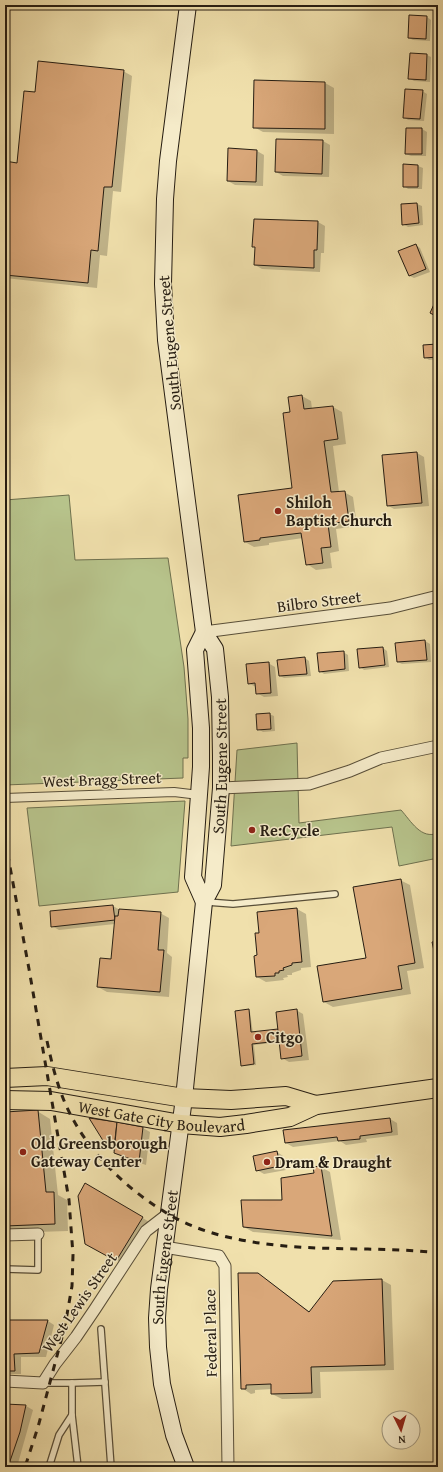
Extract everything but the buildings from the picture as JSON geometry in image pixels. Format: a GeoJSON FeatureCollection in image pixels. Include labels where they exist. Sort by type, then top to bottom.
{"type":"FeatureCollection","features":[{"type":"Feature","properties":{"kind":"main road","name":"South Eugene Street"},"geometry":{"type":"LineString","coordinates":[[185,1465],[174,1435],[162,1384],[158,1347],[159,1289],[181,1124],[204,902],[213,886],[221,788],[222,756],[220,705],[215,649],[204,632],[166,340],[163,284],[165,198],[168,160],[188,5]]}},
{"type":"Feature","properties":{"kind":"main road","name":"South Eugene Street"},"geometry":{"type":"LineString","coordinates":[[204,632],[195,650],[201,728],[199,795],[193,877],[204,902]]}},
{"type":"Feature","properties":{"kind":"main road","name":"West Gate City Boulevard"},"geometry":{"type":"LineString","coordinates":[[5,1078],[47,1076],[184,1098],[231,1100],[286,1096],[316,1105]]}},
{"type":"Feature","properties":{"kind":"main road","name":"West Gate City Boulevard"},"geometry":{"type":"LineString","coordinates":[[5,1100],[51,1101],[121,1112],[181,1124],[220,1126],[246,1124],[290,1117],[316,1105],[438,1088]]}},
{"type":"Feature","properties":{"kind":"street","name":"Bilbro Street"},"geometry":{"type":"LineString","coordinates":[[204,632],[390,608],[438,596]]}},
{"type":"Feature","properties":{"kind":"street"},"geometry":{"type":"LineString","coordinates":[[221,788],[309,784],[350,771],[381,758],[438,746]]}},
{"type":"Feature","properties":{"kind":"street","name":"West Bragg Street"},"geometry":{"type":"LineString","coordinates":[[5,798],[174,792],[199,795]]}},
{"type":"Feature","properties":{"kind":"street","name":"West Lewis Street"},"geometry":{"type":"LineString","coordinates":[[43,1383],[55,1364],[95,1310],[146,1231],[168,1214]]}},
{"type":"Feature","properties":{"kind":"street"},"geometry":{"type":"LineString","coordinates":[[5,1235],[38,1234]]}},
{"type":"Feature","properties":{"kind":"street","name":"Federal Place"},"geometry":{"type":"LineString","coordinates":[[164,1247],[219,1256],[225,1266],[228,1467]]}},
{"type":"Feature","properties":{"kind":"street"},"geometry":{"type":"LineString","coordinates":[[5,1381],[43,1383]]}},
{"type":"Feature","properties":{"kind":"lane"},"geometry":{"type":"LineString","coordinates":[[204,902],[233,904],[335,894]]}},
{"type":"Feature","properties":{"kind":"lane"},"geometry":{"type":"LineString","coordinates":[[5,1269],[38,1270],[38,1234]]}},
{"type":"Feature","properties":{"kind":"lane"},"geometry":{"type":"LineString","coordinates":[[101,1329],[111,1467]]}},
{"type":"Feature","properties":{"kind":"lane"},"geometry":{"type":"LineString","coordinates":[[72,1382],[72,1415],[78,1467]]}},
{"type":"Feature","properties":{"kind":"lane"},"geometry":{"type":"LineString","coordinates":[[43,1383],[105,1382]]}},
{"type":"Feature","properties":{"kind":"lane"},"geometry":{"type":"LineString","coordinates":[[49,1467],[59,1435],[72,1415]]}},
{"type":"Feature","properties":{"kind":"green space"},"geometry":{"type":"Polygon","coordinates":[[[69,495],[75,560],[168,558],[184,667],[188,719],[188,758],[183,758],[183,778],[5,785],[5,500],[69,495]]]}},
{"type":"Feature","properties":{"kind":"green space"},"geometry":{"type":"Polygon","coordinates":[[[297,743],[299,823],[401,810],[421,832],[426,834],[438,833],[438,858],[399,866],[392,827],[231,846],[237,750],[297,743]]]}},
{"type":"Feature","properties":{"kind":"green space"},"geometry":{"type":"Polygon","coordinates":[[[185,801],[178,892],[39,906],[27,808],[185,801]]]}},
{"type":"Feature","properties":{"kind":"railway"},"geometry":{"type":"LineString","coordinates":[[5,840],[69,1200],[73,1255],[72,1286],[65,1326],[38,1427],[25,1467]]}},
{"type":"Feature","properties":{"kind":"railway"},"geometry":{"type":"LineString","coordinates":[[47,1041],[54,1072],[61,1093],[74,1121],[92,1148],[115,1174],[141,1196],[178,1220],[212,1233],[236,1239],[282,1246],[438,1253]]}},
{"type":"Feature","properties":{"kind":"place","name":"Shiloh Baptist Church"},"geometry":{"type":"Point","coordinates":[278,511]}},
{"type":"Feature","properties":{"kind":"place","name":"Re:Cycle"},"geometry":{"type":"Point","coordinates":[252,830]}},
{"type":"Feature","properties":{"kind":"place","name":"Citgo"},"geometry":{"type":"Point","coordinates":[258,1037]}},
{"type":"Feature","properties":{"kind":"place","name":"Old Greensborough Gateway Center"},"geometry":{"type":"Point","coordinates":[23,1152]}},
{"type":"Feature","properties":{"kind":"place","name":"Dram & Draught"},"geometry":{"type":"Point","coordinates":[267,1162]}}]}
